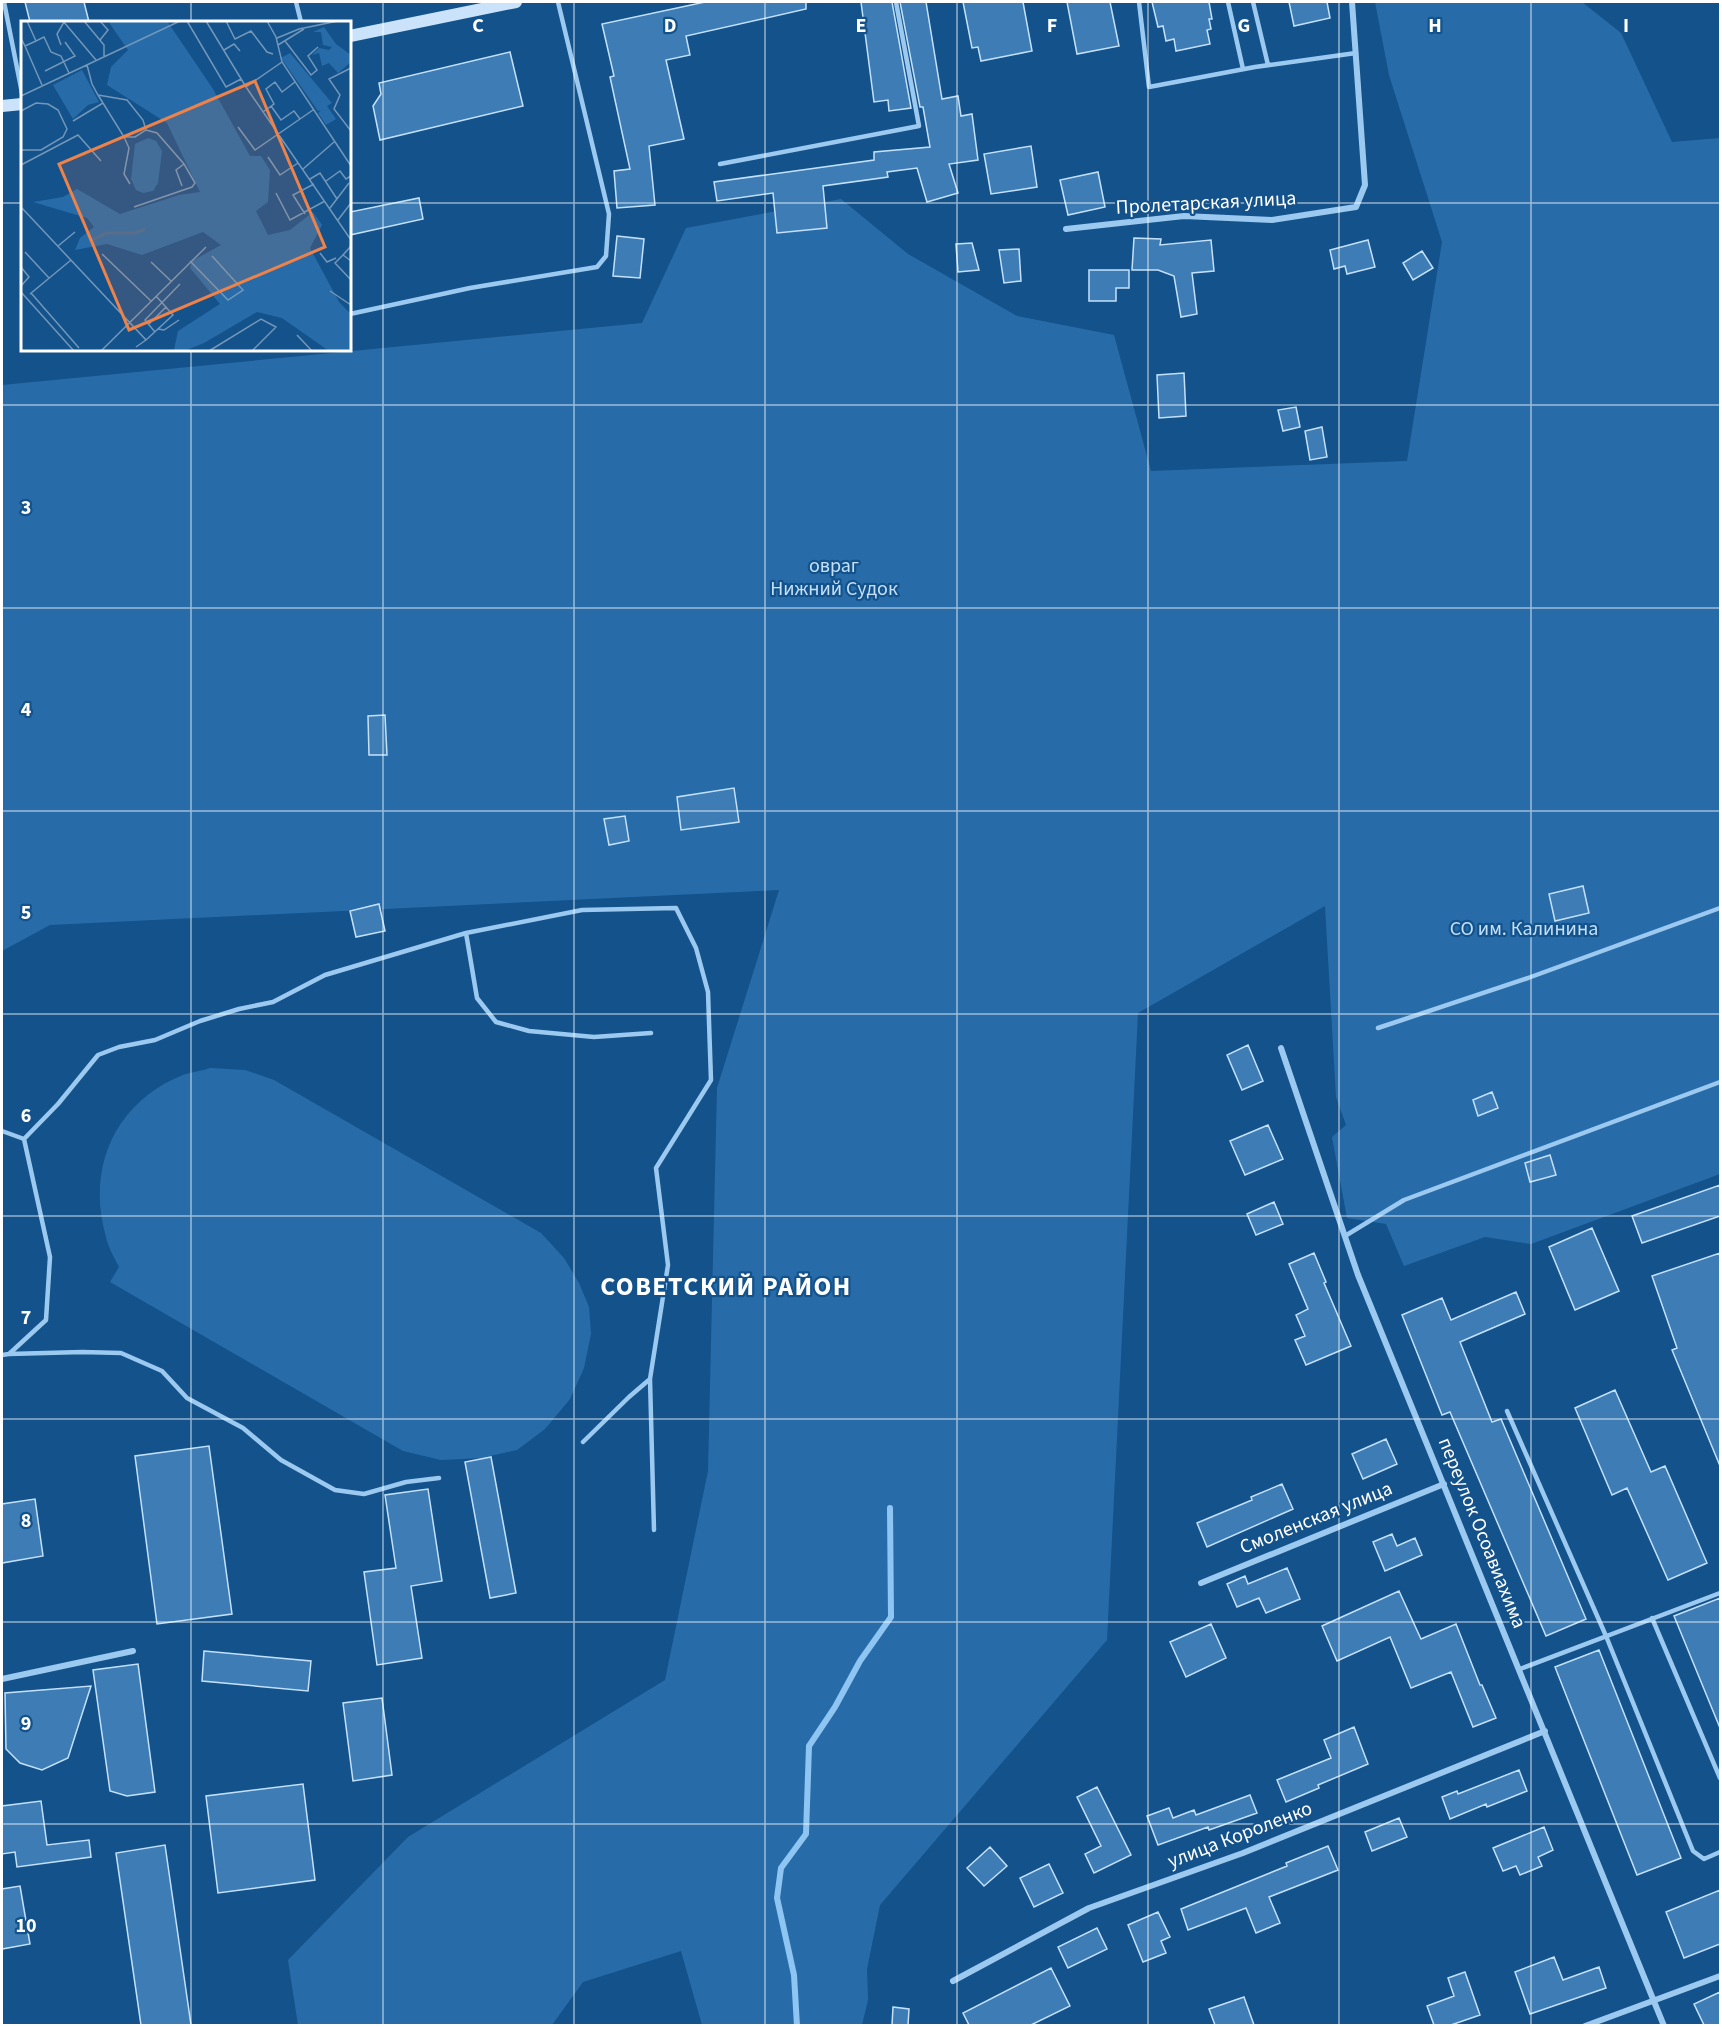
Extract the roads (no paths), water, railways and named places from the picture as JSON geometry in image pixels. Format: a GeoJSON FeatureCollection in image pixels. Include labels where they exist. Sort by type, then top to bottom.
{"type":"FeatureCollection","features":[{"type":"Feature","properties":{"kind":"main road"},"geometry":{"type":"LineString","coordinates":[[351,36],[516,2]]}},
{"type":"Feature","properties":{"kind":"main road"},"geometry":{"type":"LineString","coordinates":[[2,105],[21,104]]}},
{"type":"Feature","properties":{"kind":"street","name":"Пролетарская улица"},"geometry":{"type":"LineString","coordinates":[[1066,229],[1184,216],[1272,220],[1356,207],[1365,185],[1352,2]]}},
{"type":"Feature","properties":{"kind":"street","name":"переулок Осоавиахима"},"geometry":{"type":"LineString","coordinates":[[1281,1048],[1358,1275],[1664,2025]]}},
{"type":"Feature","properties":{"kind":"street","name":"Смоленская улица"},"geometry":{"type":"LineString","coordinates":[[1201,1582],[1444,1484]]}},
{"type":"Feature","properties":{"kind":"street"},"geometry":{"type":"LineString","coordinates":[[2,1679],[133,1651]]}},
{"type":"Feature","properties":{"kind":"street","name":"улица Короленко"},"geometry":{"type":"LineString","coordinates":[[953,1981],[1089,1908],[1243,1853],[1545,1731]]}},
{"type":"Feature","properties":{"kind":"street"},"geometry":{"type":"LineString","coordinates":[[1585,2025],[1720,1976]]}},
{"type":"Feature","properties":{"kind":"lane"},"geometry":{"type":"LineString","coordinates":[[4,2],[21,88]]}},
{"type":"Feature","properties":{"kind":"lane"},"geometry":{"type":"LineString","coordinates":[[296,2],[301,21]]}},
{"type":"Feature","properties":{"kind":"lane"},"geometry":{"type":"LineString","coordinates":[[351,314],[470,288],[597,267],[606,256],[609,214],[558,2]]}},
{"type":"Feature","properties":{"kind":"lane"},"geometry":{"type":"LineString","coordinates":[[720,164],[919,126],[896,2]]}},
{"type":"Feature","properties":{"kind":"lane"},"geometry":{"type":"LineString","coordinates":[[1138,2],[1149,87],[1268,65],[1356,53]]}},
{"type":"Feature","properties":{"kind":"lane"},"geometry":{"type":"LineString","coordinates":[[1228,2],[1244,69]]}},
{"type":"Feature","properties":{"kind":"lane"},"geometry":{"type":"LineString","coordinates":[[1253,2],[1268,65]]}},
{"type":"Feature","properties":{"kind":"lane"},"geometry":{"type":"LineString","coordinates":[[24,1139],[58,1104],[98,1055],[119,1047],[155,1040],[239,1009],[273,1002],[325,975],[466,933],[582,910],[676,908],[696,948],[708,992],[711,1080],[656,1168],[668,1265],[650,1379],[654,1530]]}},
{"type":"Feature","properties":{"kind":"lane"},"geometry":{"type":"LineString","coordinates":[[1378,1028],[1528,978],[1720,908]]}},
{"type":"Feature","properties":{"kind":"lane"},"geometry":{"type":"LineString","coordinates":[[466,933],[477,998],[496,1022],[529,1031],[594,1037],[651,1033]]}},
{"type":"Feature","properties":{"kind":"lane"},"geometry":{"type":"LineString","coordinates":[[1345,1236],[1404,1200],[1720,1082]]}},
{"type":"Feature","properties":{"kind":"lane"},"geometry":{"type":"LineString","coordinates":[[2,1131],[24,1139]]}},
{"type":"Feature","properties":{"kind":"lane"},"geometry":{"type":"LineString","coordinates":[[9,1354],[46,1320],[50,1257],[24,1139]]}},
{"type":"Feature","properties":{"kind":"lane"},"geometry":{"type":"LineString","coordinates":[[2,1355],[120,1353],[162,1371],[188,1398],[243,1428],[281,1460],[335,1490],[364,1494],[406,1482],[439,1478]]}},
{"type":"Feature","properties":{"kind":"lane"},"geometry":{"type":"LineString","coordinates":[[584,1442],[650,1379]]}},
{"type":"Feature","properties":{"kind":"lane"},"geometry":{"type":"LineString","coordinates":[[1507,1411],[1606,1636],[1693,1851],[1704,1859],[1720,1852]]}},
{"type":"Feature","properties":{"kind":"lane"},"geometry":{"type":"LineString","coordinates":[[1520,1669],[1720,1593]]}},
{"type":"Feature","properties":{"kind":"lane"},"geometry":{"type":"LineString","coordinates":[[1652,1618],[1720,1778]]}},
{"type":"Feature","properties":{"kind":"waterway"},"geometry":{"type":"LineString","coordinates":[[797,2026],[794,1975],[777,1898],[781,1868],[806,1834],[809,1746],[835,1707],[860,1661],[891,1617],[890,1508]]}},
{"type":"Feature","properties":{"kind":"district","name":"СОВЕТСКИЙ РАЙОН"},"geometry":{"type":"Point","coordinates":[726,1286]}},
{"type":"Feature","properties":{"kind":"park label","name":"овраг Нижний Судок"},"geometry":{"type":"Point","coordinates":[834,578]}},
{"type":"Feature","properties":{"kind":"park label","name":"СО им. Калинина"},"geometry":{"type":"Point","coordinates":[1524,929]}}]}
